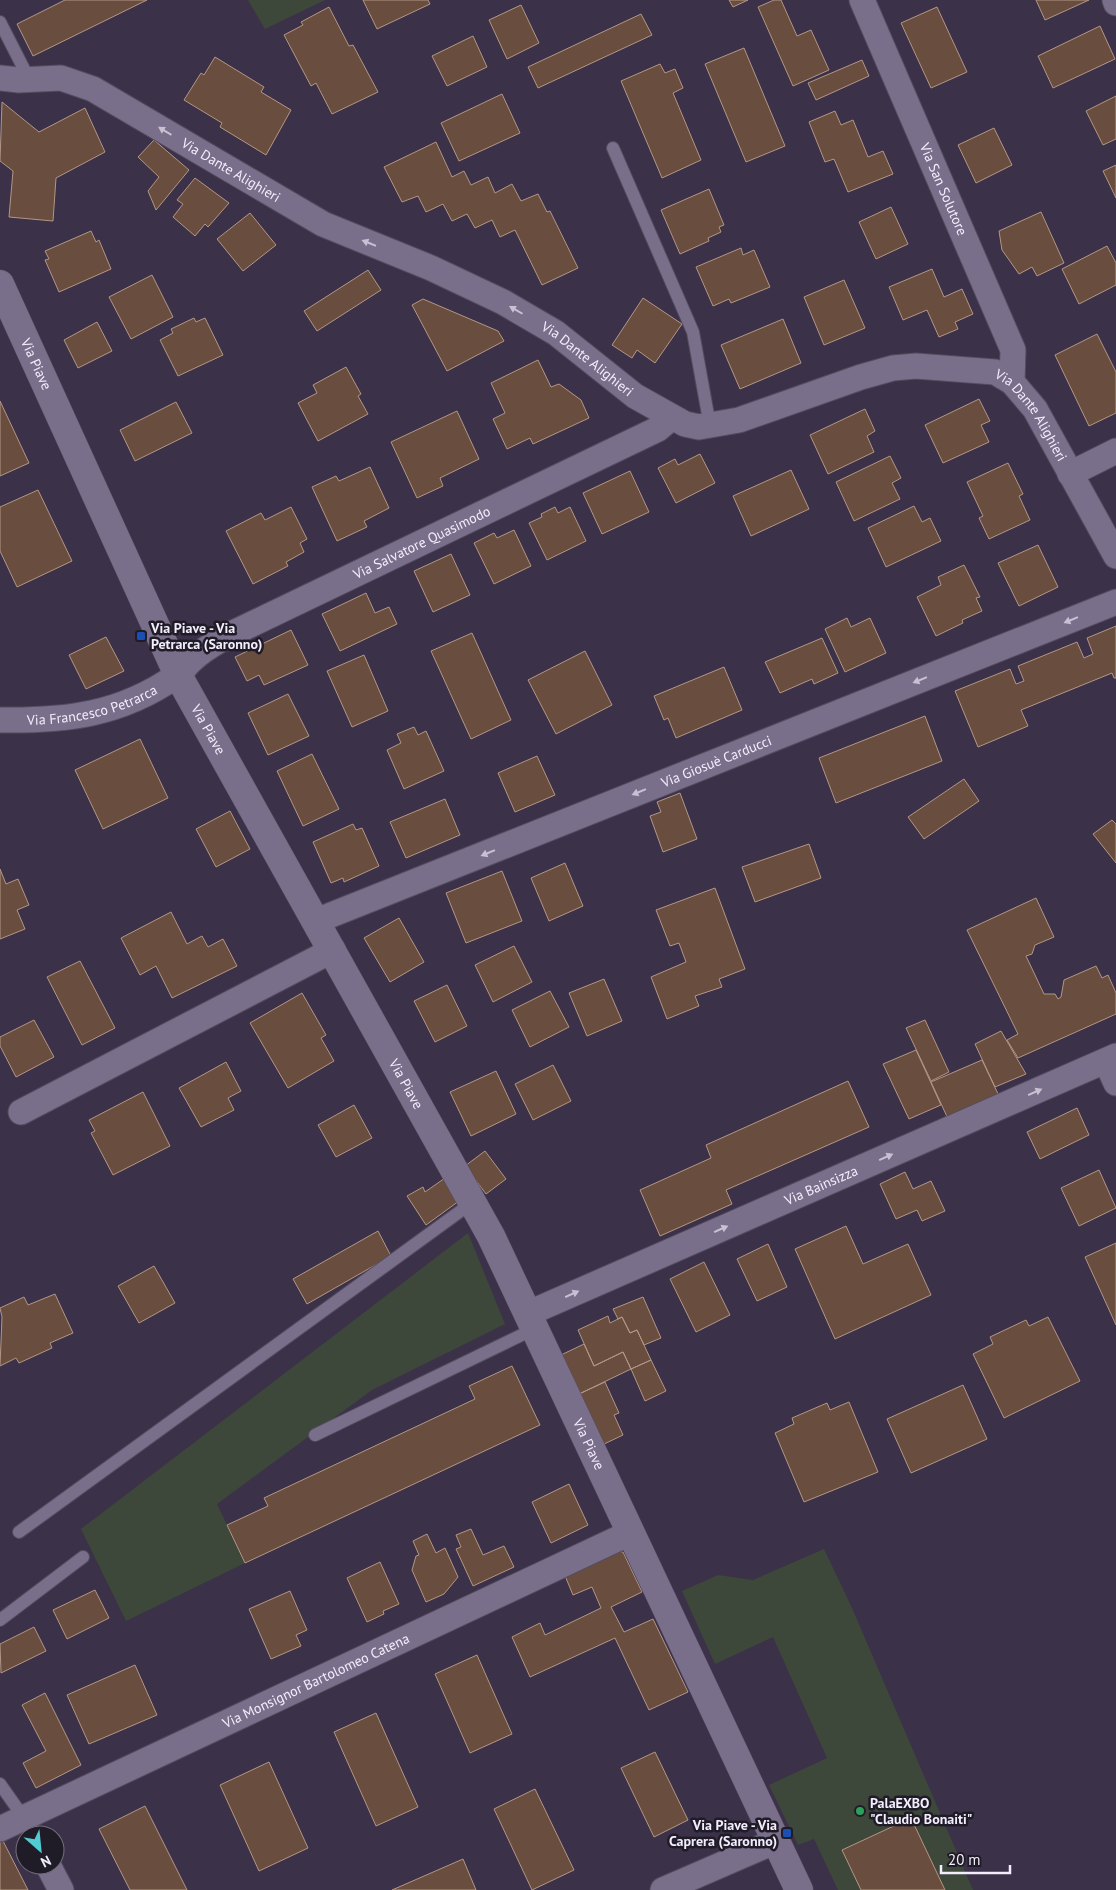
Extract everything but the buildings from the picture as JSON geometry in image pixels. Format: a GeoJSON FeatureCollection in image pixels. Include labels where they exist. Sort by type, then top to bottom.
{"type":"FeatureCollection","features":[{"type":"Feature","properties":{"kind":"street","name":"Via San Solutore"},"geometry":{"type":"LineString","coordinates":[[862,0],[1013,350],[1012,382]]}},
{"type":"Feature","properties":{"kind":"street","name":"Via Dante Alighieri"},"geometry":{"type":"LineString","coordinates":[[0,78],[61,78],[94,89],[322,224],[431,268],[503,302],[556,333],[635,396],[671,418],[699,427],[739,420],[893,368],[916,366],[994,372],[1012,382],[1035,409],[1116,556]]}},
{"type":"Feature","properties":{"kind":"street","name":"Via Piave"},"geometry":{"type":"LineString","coordinates":[[0,284],[178,675],[473,1202],[799,1890]]}},
{"type":"Feature","properties":{"kind":"street","name":"Via Salvatore Quasimodo"},"geometry":{"type":"LineString","coordinates":[[178,675],[192,659],[226,636],[658,429],[671,418]]}},
{"type":"Feature","properties":{"kind":"street"},"geometry":{"type":"LineString","coordinates":[[1070,474],[1116,451]]}},
{"type":"Feature","properties":{"kind":"street","name":"Via Giosuè Carducci"},"geometry":{"type":"LineString","coordinates":[[316,921],[1116,602]]}},
{"type":"Feature","properties":{"kind":"street","name":"Via Francesco Petrarca"},"geometry":{"type":"LineString","coordinates":[[0,720],[41,720],[90,715],[140,696],[178,675]]}},
{"type":"Feature","properties":{"kind":"street"},"geometry":{"type":"LineString","coordinates":[[21,1112],[333,950]]}},
{"type":"Feature","properties":{"kind":"street","name":"Via Bainsizza"},"geometry":{"type":"LineString","coordinates":[[531,1321],[1113,1067]]}},
{"type":"Feature","properties":{"kind":"street","name":"Via Monsignor Bartolomeo Catena"},"geometry":{"type":"LineString","coordinates":[[30,1825],[630,1533]]}},
{"type":"Feature","properties":{"kind":"street","name":"Via Monsignor Bartolomeo Catena"},"geometry":{"type":"LineString","coordinates":[[0,1829],[15,1827]]}},
{"type":"Feature","properties":{"kind":"street"},"geometry":{"type":"LineString","coordinates":[[663,1890],[776,1841]]}},
{"type":"Feature","properties":{"kind":"street"},"geometry":{"type":"LineString","coordinates":[[53,1875],[61,1890]]}},
{"type":"Feature","properties":{"kind":"lane"},"geometry":{"type":"LineString","coordinates":[[0,22],[29,79]]}},
{"type":"Feature","properties":{"kind":"lane"},"geometry":{"type":"LineString","coordinates":[[613,148],[693,332],[710,426]]}},
{"type":"Feature","properties":{"kind":"lane"},"geometry":{"type":"LineString","coordinates":[[19,1532],[473,1202]]}},
{"type":"Feature","properties":{"kind":"lane"},"geometry":{"type":"LineString","coordinates":[[315,1435],[531,1321]]}},
{"type":"Feature","properties":{"kind":"lane"},"geometry":{"type":"LineString","coordinates":[[0,1620],[84,1557]]}},
{"type":"Feature","properties":{"kind":"lane"},"geometry":{"type":"LineString","coordinates":[[0,1784],[27,1825]]}},
{"type":"Feature","properties":{"kind":"green space"},"geometry":{"type":"Polygon","coordinates":[[[248,0],[325,0],[265,29],[248,0]]]}},
{"type":"Feature","properties":{"kind":"green space"},"geometry":{"type":"Polygon","coordinates":[[[468,1233],[505,1324],[372,1390],[217,1504],[245,1563],[126,1621],[81,1529],[468,1233]]]}},
{"type":"Feature","properties":{"kind":"green space"},"geometry":{"type":"Polygon","coordinates":[[[824,1549],[852,1608],[973,1890],[838,1890],[814,1839],[798,1845],[769,1785],[827,1758],[773,1637],[715,1664],[682,1591],[718,1575],[753,1580],[824,1549]]]}},
{"type":"Feature","properties":{"kind":"place","name":"Via Piave - Via Petrarca (Saronno)"},"geometry":{"type":"Point","coordinates":[141,636]}},
{"type":"Feature","properties":{"kind":"place","name":"PalaEXBO \"Claudio Bonaiti\""},"geometry":{"type":"Point","coordinates":[860,1811]}},
{"type":"Feature","properties":{"kind":"place","name":"Via Piave - Via Caprera (Saronno)"},"geometry":{"type":"Point","coordinates":[787,1833]}}]}
